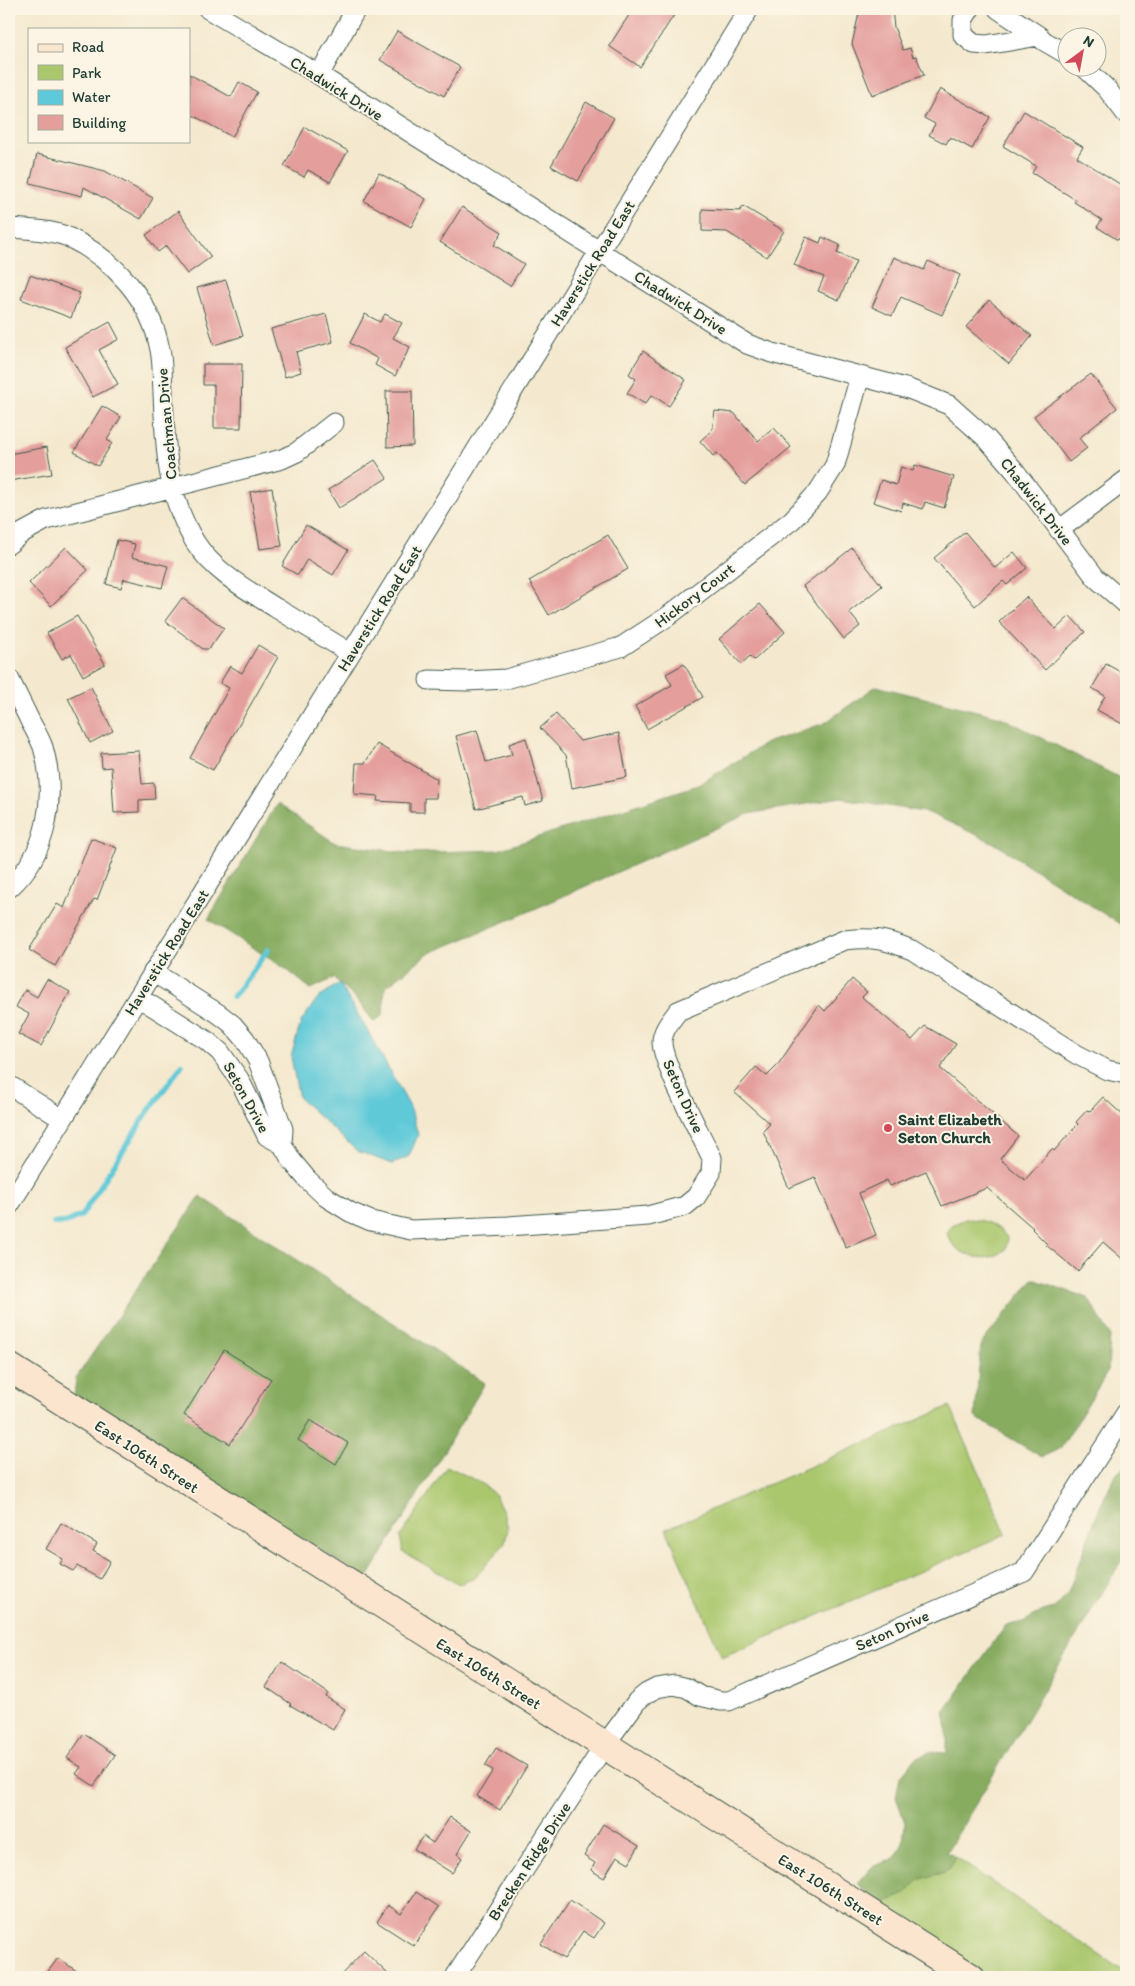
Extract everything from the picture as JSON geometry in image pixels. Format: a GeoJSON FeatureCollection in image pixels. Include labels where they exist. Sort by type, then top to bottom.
{"type":"FeatureCollection","features":[{"type":"Feature","properties":{"kind":"street","name":"Chadwick Drive"},"geometry":{"type":"LineString","coordinates":[[208,9],[318,75],[747,344],[772,353],[909,389],[949,406],[987,439],[1014,471],[1096,578],[1126,604]]}},
{"type":"Feature","properties":{"kind":"street"},"geometry":{"type":"LineString","coordinates":[[318,75],[356,9]]}},
{"type":"Feature","properties":{"kind":"street","name":"Haverstick Road East"},"geometry":{"type":"LineString","coordinates":[[9,1206],[749,9]]}},
{"type":"Feature","properties":{"kind":"street"},"geometry":{"type":"LineString","coordinates":[[970,9],[964,20],[963,35],[974,44],[986,45],[1039,36]]}},
{"type":"Feature","properties":{"kind":"street"},"geometry":{"type":"LineString","coordinates":[[998,9],[1058,49]]}},
{"type":"Feature","properties":{"kind":"street"},"geometry":{"type":"LineString","coordinates":[[1095,78],[1107,89],[1126,114]]}},
{"type":"Feature","properties":{"kind":"street","name":"Coachman Drive"},"geometry":{"type":"LineString","coordinates":[[9,228],[29,229],[67,237],[104,258],[132,285],[151,319],[160,351],[166,460],[171,488],[189,532],[209,560],[229,578],[350,653]]}},
{"type":"Feature","properties":{"kind":"street","name":"Hickory Court"},"geometry":{"type":"LineString","coordinates":[[429,680],[468,681],[506,679],[621,647],[667,617],[792,520],[818,492],[835,465],[860,376]]}},
{"type":"Feature","properties":{"kind":"street"},"geometry":{"type":"LineString","coordinates":[[9,544],[35,524],[46,520],[282,460],[297,452],[334,423]]}},
{"type":"Feature","properties":{"kind":"street"},"geometry":{"type":"LineString","coordinates":[[1059,530],[1126,480]]}},
{"type":"Feature","properties":{"kind":"street"},"geometry":{"type":"LineString","coordinates":[[9,678],[42,745],[49,778],[47,822],[39,849],[21,878],[9,888]]}},
{"type":"Feature","properties":{"kind":"street","name":"Seton Drive"},"geometry":{"type":"LineString","coordinates":[[138,997],[206,1040],[220,1052],[240,1079],[267,1136],[282,1144],[292,1161],[326,1197],[370,1221],[411,1230],[573,1222],[648,1216],[685,1206],[696,1197],[706,1184],[711,1173],[712,1158],[667,1063],[662,1043],[666,1028],[678,1011],[844,940],[870,938],[892,941],[912,950],[1076,1054],[1107,1070],[1126,1074]]}},
{"type":"Feature","properties":{"kind":"street","name":"Seton Drive"},"geometry":{"type":"LineString","coordinates":[[153,972],[219,1014],[245,1038],[258,1061],[283,1129],[282,1144]]}},
{"type":"Feature","properties":{"kind":"street"},"geometry":{"type":"LineString","coordinates":[[9,1085],[62,1118]]}},
{"type":"Feature","properties":{"kind":"street","name":"East 106th Street"},"geometry":{"type":"LineString","coordinates":[[9,1367],[970,1977]]}},
{"type":"Feature","properties":{"kind":"street","name":"Seton Drive"},"geometry":{"type":"LineString","coordinates":[[604,1746],[637,1701],[657,1688],[674,1685],[687,1688],[700,1696],[729,1701],[1024,1572],[1126,1413]]}},
{"type":"Feature","properties":{"kind":"street","name":"Brecken Ridge Drive"},"geometry":{"type":"LineString","coordinates":[[455,1977],[604,1746]]}},
{"type":"Feature","properties":{"kind":"green space"},"geometry":{"type":"Polygon","coordinates":[[[876,686],[1001,717],[1126,781],[1126,928],[994,843],[929,813],[841,798],[748,814],[521,915],[427,954],[385,988],[383,1015],[374,1022],[357,1000],[334,978],[311,989],[286,969],[208,919],[277,804],[335,843],[407,853],[498,850],[698,785],[766,743],[825,723],[876,686]]]}},
{"type":"Feature","properties":{"kind":"green space"},"geometry":{"type":"Polygon","coordinates":[[[200,1196],[485,1383],[367,1579],[74,1398],[76,1378],[200,1196]]]}},
{"type":"Feature","properties":{"kind":"green space"},"geometry":{"type":"Polygon","coordinates":[[[965,1219],[984,1221],[995,1226],[1008,1239],[1005,1250],[998,1255],[980,1258],[963,1253],[956,1248],[950,1241],[947,1233],[952,1225],[965,1219]]]}},
{"type":"Feature","properties":{"kind":"green space"},"geometry":{"type":"Polygon","coordinates":[[[1033,1279],[1088,1298],[1110,1335],[1108,1371],[1061,1448],[1042,1457],[975,1417],[981,1344],[1033,1279]]]}},
{"type":"Feature","properties":{"kind":"green space"},"geometry":{"type":"Polygon","coordinates":[[[950,1406],[1006,1534],[722,1657],[666,1529],[950,1406]]]}},
{"type":"Feature","properties":{"kind":"green space"},"geometry":{"type":"Polygon","coordinates":[[[447,1466],[481,1483],[494,1494],[503,1511],[508,1528],[505,1543],[475,1578],[459,1584],[403,1552],[400,1537],[447,1466]]]}},
{"type":"Feature","properties":{"kind":"green space"},"geometry":{"type":"Polygon","coordinates":[[[1126,1466],[1126,1553],[947,1852],[955,1857],[948,1871],[920,1879],[905,1894],[876,1906],[858,1883],[872,1867],[895,1858],[903,1843],[905,1823],[896,1797],[900,1777],[916,1758],[929,1752],[947,1753],[947,1729],[944,1712],[1005,1626],[1023,1622],[1043,1611],[1054,1608],[1067,1595],[1098,1511],[1115,1475],[1126,1466]]]}},
{"type":"Feature","properties":{"kind":"green space"},"geometry":{"type":"Polygon","coordinates":[[[955,1857],[1126,1973],[1126,1977],[989,1977],[876,1906],[905,1894],[920,1879],[948,1871],[955,1857]]]}},
{"type":"Feature","properties":{"kind":"water"},"geometry":{"type":"Polygon","coordinates":[[[339,983],[410,1107],[418,1135],[409,1156],[392,1164],[357,1151],[299,1098],[291,1057],[301,1022],[317,999],[339,983]]]}},
{"type":"Feature","properties":{"kind":"building"},"geometry":{"type":"Polygon","coordinates":[[[633,9],[678,9],[640,67],[609,46],[633,9]]]}},
{"type":"Feature","properties":{"kind":"building"},"geometry":{"type":"Polygon","coordinates":[[[860,9],[892,9],[894,27],[903,50],[910,48],[913,57],[916,56],[924,75],[872,95],[852,44],[860,9]]]}},
{"type":"Feature","properties":{"kind":"building"},"geometry":{"type":"Polygon","coordinates":[[[397,31],[460,67],[444,96],[380,60],[397,31]]]}},
{"type":"Feature","properties":{"kind":"building"},"geometry":{"type":"Polygon","coordinates":[[[190,75],[231,97],[239,82],[257,92],[232,137],[190,114],[190,75]]]}},
{"type":"Feature","properties":{"kind":"building"},"geometry":{"type":"Polygon","coordinates":[[[940,89],[990,117],[972,149],[950,137],[946,144],[929,135],[935,124],[924,118],[940,89]]]}},
{"type":"Feature","properties":{"kind":"building"},"geometry":{"type":"Polygon","coordinates":[[[586,102],[614,118],[578,181],[551,166],[586,102]]]}},
{"type":"Feature","properties":{"kind":"building"},"geometry":{"type":"Polygon","coordinates":[[[1024,111],[1083,147],[1077,157],[1126,188],[1126,227],[1118,240],[1097,227],[1102,220],[1074,202],[1076,200],[1032,173],[1036,166],[1003,146],[1024,111]]]}},
{"type":"Feature","properties":{"kind":"building"},"geometry":{"type":"Polygon","coordinates":[[[305,127],[348,151],[330,182],[308,170],[304,177],[284,166],[305,127]]]}},
{"type":"Feature","properties":{"kind":"building"},"geometry":{"type":"Polygon","coordinates":[[[37,154],[105,171],[153,198],[141,219],[84,187],[82,196],[30,183],[37,154]]]}},
{"type":"Feature","properties":{"kind":"building"},"geometry":{"type":"Polygon","coordinates":[[[379,173],[426,199],[411,227],[364,201],[379,173]]]}},
{"type":"Feature","properties":{"kind":"building"},"geometry":{"type":"Polygon","coordinates":[[[743,206],[784,231],[767,257],[727,232],[702,231],[702,209],[740,211],[743,206]]]}},
{"type":"Feature","properties":{"kind":"building"},"geometry":{"type":"Polygon","coordinates":[[[462,207],[502,232],[494,245],[524,264],[510,286],[440,242],[462,207]]]}},
{"type":"Feature","properties":{"kind":"building"},"geometry":{"type":"Polygon","coordinates":[[[178,211],[211,257],[187,274],[166,246],[158,252],[146,235],[178,211]]]}},
{"type":"Feature","properties":{"kind":"building"},"geometry":{"type":"Polygon","coordinates":[[[806,237],[820,243],[822,237],[840,245],[837,253],[856,261],[839,300],[818,291],[824,277],[794,265],[806,237]]]}},
{"type":"Feature","properties":{"kind":"building"},"geometry":{"type":"Polygon","coordinates":[[[894,257],[924,270],[928,261],[960,275],[942,315],[901,297],[892,316],[872,307],[894,257]]]}},
{"type":"Feature","properties":{"kind":"building"},"geometry":{"type":"Polygon","coordinates":[[[30,275],[80,293],[71,318],[21,299],[30,275]]]}},
{"type":"Feature","properties":{"kind":"building"},"geometry":{"type":"Polygon","coordinates":[[[226,280],[243,336],[214,345],[197,288],[226,280]]]}},
{"type":"Feature","properties":{"kind":"building"},"geometry":{"type":"Polygon","coordinates":[[[989,300],[1032,336],[1009,364],[966,327],[989,300]]]}},
{"type":"Feature","properties":{"kind":"building"},"geometry":{"type":"Polygon","coordinates":[[[326,314],[333,342],[296,352],[301,372],[285,377],[271,329],[326,314]]]}},
{"type":"Feature","properties":{"kind":"building"},"geometry":{"type":"Polygon","coordinates":[[[365,314],[380,322],[385,314],[402,323],[393,338],[410,347],[395,376],[375,365],[378,359],[350,343],[365,314]]]}},
{"type":"Feature","properties":{"kind":"building"},"geometry":{"type":"Polygon","coordinates":[[[110,322],[119,339],[99,350],[118,384],[93,397],[65,347],[110,322]]]}},
{"type":"Feature","properties":{"kind":"building"},"geometry":{"type":"Polygon","coordinates":[[[643,351],[686,380],[669,406],[652,395],[645,404],[627,393],[636,379],[629,374],[643,351]]]}},
{"type":"Feature","properties":{"kind":"building"},"geometry":{"type":"Polygon","coordinates":[[[203,364],[242,364],[241,428],[214,428],[214,385],[203,385],[203,364]]]}},
{"type":"Feature","properties":{"kind":"building"},"geometry":{"type":"Polygon","coordinates":[[[1091,374],[1117,408],[1079,438],[1087,448],[1069,462],[1034,416],[1091,374]]]}},
{"type":"Feature","properties":{"kind":"building"},"geometry":{"type":"Polygon","coordinates":[[[386,391],[412,391],[413,446],[387,447],[386,391]]]}},
{"type":"Feature","properties":{"kind":"building"},"geometry":{"type":"Polygon","coordinates":[[[102,406],[121,417],[107,440],[112,443],[98,466],[74,452],[102,406]]]}},
{"type":"Feature","properties":{"kind":"building"},"geometry":{"type":"Polygon","coordinates":[[[715,411],[734,413],[758,441],[774,428],[791,447],[745,485],[717,453],[713,456],[700,441],[712,430],[715,411]]]}},
{"type":"Feature","properties":{"kind":"building"},"geometry":{"type":"Polygon","coordinates":[[[47,447],[52,474],[9,481],[9,454],[47,447]]]}},
{"type":"Feature","properties":{"kind":"building"},"geometry":{"type":"Polygon","coordinates":[[[375,460],[387,478],[339,508],[328,490],[375,460]]]}},
{"type":"Feature","properties":{"kind":"building"},"geometry":{"type":"Polygon","coordinates":[[[915,465],[954,477],[944,508],[925,502],[923,509],[903,503],[901,511],[873,502],[881,480],[896,485],[901,467],[913,471],[915,465]]]}},
{"type":"Feature","properties":{"kind":"building"},"geometry":{"type":"Polygon","coordinates":[[[272,488],[282,546],[260,549],[250,492],[272,488]]]}},
{"type":"Feature","properties":{"kind":"building"},"geometry":{"type":"Polygon","coordinates":[[[306,525],[348,550],[333,575],[307,559],[298,575],[282,566],[306,525]]]}},
{"type":"Feature","properties":{"kind":"building"},"geometry":{"type":"Polygon","coordinates":[[[965,532],[995,568],[1014,552],[1027,568],[1007,585],[1003,581],[975,606],[934,558],[965,532]]]}},
{"type":"Feature","properties":{"kind":"building"},"geometry":{"type":"Polygon","coordinates":[[[608,535],[628,569],[549,615],[529,581],[608,535]]]}},
{"type":"Feature","properties":{"kind":"building"},"geometry":{"type":"Polygon","coordinates":[[[117,540],[135,544],[132,557],[168,566],[162,588],[124,579],[121,588],[106,584],[117,540]]]}},
{"type":"Feature","properties":{"kind":"building"},"geometry":{"type":"Polygon","coordinates":[[[66,547],[88,570],[51,606],[29,583],[66,547]]]}},
{"type":"Feature","properties":{"kind":"building"},"geometry":{"type":"Polygon","coordinates":[[[852,548],[882,586],[849,612],[860,626],[844,639],[803,586],[852,548]]]}},
{"type":"Feature","properties":{"kind":"building"},"geometry":{"type":"Polygon","coordinates":[[[1026,597],[1056,629],[1070,616],[1085,632],[1045,670],[999,622],[1026,597]]]}},
{"type":"Feature","properties":{"kind":"building"},"geometry":{"type":"Polygon","coordinates":[[[182,598],[224,628],[209,649],[203,649],[165,621],[182,598]]]}},
{"type":"Feature","properties":{"kind":"building"},"geometry":{"type":"Polygon","coordinates":[[[760,604],[785,632],[754,660],[750,656],[741,664],[719,639],[760,604]]]}},
{"type":"Feature","properties":{"kind":"building"},"geometry":{"type":"Polygon","coordinates":[[[77,616],[105,664],[83,676],[71,654],[62,659],[47,633],[77,616]]]}},
{"type":"Feature","properties":{"kind":"building"},"geometry":{"type":"Polygon","coordinates":[[[258,645],[278,657],[213,770],[190,758],[229,688],[220,683],[230,666],[242,673],[258,645]]]}},
{"type":"Feature","properties":{"kind":"building"},"geometry":{"type":"Polygon","coordinates":[[[684,664],[703,697],[647,729],[635,706],[672,685],[666,674],[684,664]]]}},
{"type":"Feature","properties":{"kind":"building"},"geometry":{"type":"Polygon","coordinates":[[[1106,664],[1126,675],[1126,726],[1097,710],[1105,696],[1092,688],[1106,664]]]}},
{"type":"Feature","properties":{"kind":"building"},"geometry":{"type":"Polygon","coordinates":[[[91,687],[113,731],[90,743],[68,698],[91,687]]]}},
{"type":"Feature","properties":{"kind":"building"},"geometry":{"type":"Polygon","coordinates":[[[556,714],[580,741],[619,733],[627,777],[572,788],[566,755],[540,728],[556,714]]]}},
{"type":"Feature","properties":{"kind":"building"},"geometry":{"type":"Polygon","coordinates":[[[477,730],[486,762],[512,755],[509,744],[526,738],[543,801],[525,806],[523,797],[476,809],[456,736],[477,730]]]}},
{"type":"Feature","properties":{"kind":"building"},"geometry":{"type":"Polygon","coordinates":[[[377,744],[437,779],[436,798],[424,798],[424,812],[410,812],[410,803],[377,801],[378,796],[354,794],[356,763],[365,763],[377,744]]]}},
{"type":"Feature","properties":{"kind":"building"},"geometry":{"type":"Polygon","coordinates":[[[139,751],[142,784],[154,783],[155,799],[139,800],[139,812],[114,813],[111,767],[102,768],[101,753],[139,751]]]}},
{"type":"Feature","properties":{"kind":"building"},"geometry":{"type":"Polygon","coordinates":[[[91,838],[117,848],[97,900],[94,899],[55,966],[29,950],[57,904],[64,908],[91,838]]]}},
{"type":"Feature","properties":{"kind":"building"},"geometry":{"type":"Polygon","coordinates":[[[47,979],[70,992],[41,1046],[18,1034],[29,1014],[16,1007],[25,990],[37,997],[47,979]]]}},
{"type":"Feature","properties":{"kind":"building","name":"Saint Elizabeth Seton Church"},"geometry":{"type":"Polygon","coordinates":[[[852,979],[867,992],[862,997],[912,1040],[925,1026],[956,1044],[940,1068],[1018,1136],[1000,1159],[1025,1180],[1052,1149],[1054,1151],[1078,1124],[1076,1122],[1087,1110],[1090,1111],[1103,1097],[1126,1118],[1126,1262],[1103,1242],[1078,1271],[1046,1245],[1033,1228],[987,1188],[942,1206],[926,1171],[890,1186],[887,1180],[859,1193],[876,1235],[846,1248],[815,1177],[789,1188],[763,1131],[770,1124],[734,1092],[756,1067],[767,1076],[777,1066],[819,1005],[825,1011],[852,979]]]}},
{"type":"Feature","properties":{"kind":"building"},"geometry":{"type":"Polygon","coordinates":[[[224,1350],[271,1379],[230,1444],[184,1415],[224,1350]]]}},
{"type":"Feature","properties":{"kind":"building"},"geometry":{"type":"Polygon","coordinates":[[[310,1420],[348,1443],[336,1464],[298,1440],[310,1420]]]}},
{"type":"Feature","properties":{"kind":"building"},"geometry":{"type":"Polygon","coordinates":[[[61,1523],[97,1544],[93,1551],[110,1561],[100,1579],[77,1566],[73,1571],[60,1564],[63,1559],[46,1549],[61,1523]]]}},
{"type":"Feature","properties":{"kind":"building"},"geometry":{"type":"Polygon","coordinates":[[[282,1662],[328,1693],[326,1697],[345,1709],[333,1730],[290,1705],[266,1687],[282,1662]]]}},
{"type":"Feature","properties":{"kind":"building"},"geometry":{"type":"Polygon","coordinates":[[[84,1734],[115,1755],[94,1786],[76,1774],[81,1767],[67,1758],[84,1734]]]}},
{"type":"Feature","properties":{"kind":"building"},"geometry":{"type":"Polygon","coordinates":[[[496,1748],[527,1766],[500,1810],[477,1796],[493,1770],[485,1766],[496,1748]]]}},
{"type":"Feature","properties":{"kind":"building"},"geometry":{"type":"Polygon","coordinates":[[[450,1817],[471,1831],[457,1854],[462,1858],[452,1873],[414,1849],[423,1836],[433,1843],[450,1817]]]}},
{"type":"Feature","properties":{"kind":"building"},"geometry":{"type":"Polygon","coordinates":[[[603,1824],[639,1846],[629,1863],[617,1856],[604,1878],[591,1870],[595,1863],[584,1856],[603,1824]]]}},
{"type":"Feature","properties":{"kind":"building"},"geometry":{"type":"Polygon","coordinates":[[[416,1892],[439,1907],[414,1946],[377,1922],[388,1905],[401,1914],[416,1892]]]}},
{"type":"Feature","properties":{"kind":"building"},"geometry":{"type":"Polygon","coordinates":[[[570,1900],[604,1923],[594,1938],[583,1931],[564,1959],[541,1944],[570,1900]]]}},
{"type":"Feature","properties":{"kind":"building"},"geometry":{"type":"Polygon","coordinates":[[[364,1951],[391,1977],[339,1977],[364,1951]]]}},
{"type":"Feature","properties":{"kind":"building"},"geometry":{"type":"Polygon","coordinates":[[[58,1958],[85,1977],[44,1977],[58,1958]]]}},
{"type":"Feature","properties":{"kind":"waterway"},"geometry":{"type":"LineString","coordinates":[[233,997],[268,950]]}},
{"type":"Feature","properties":{"kind":"waterway"},"geometry":{"type":"LineString","coordinates":[[54,1223],[65,1223],[82,1215],[147,1113],[182,1065]]}},
{"type":"Feature","properties":{"kind":"place","name":"Saint Elizabeth Seton Church"},"geometry":{"type":"Point","coordinates":[888,1128]}}]}
